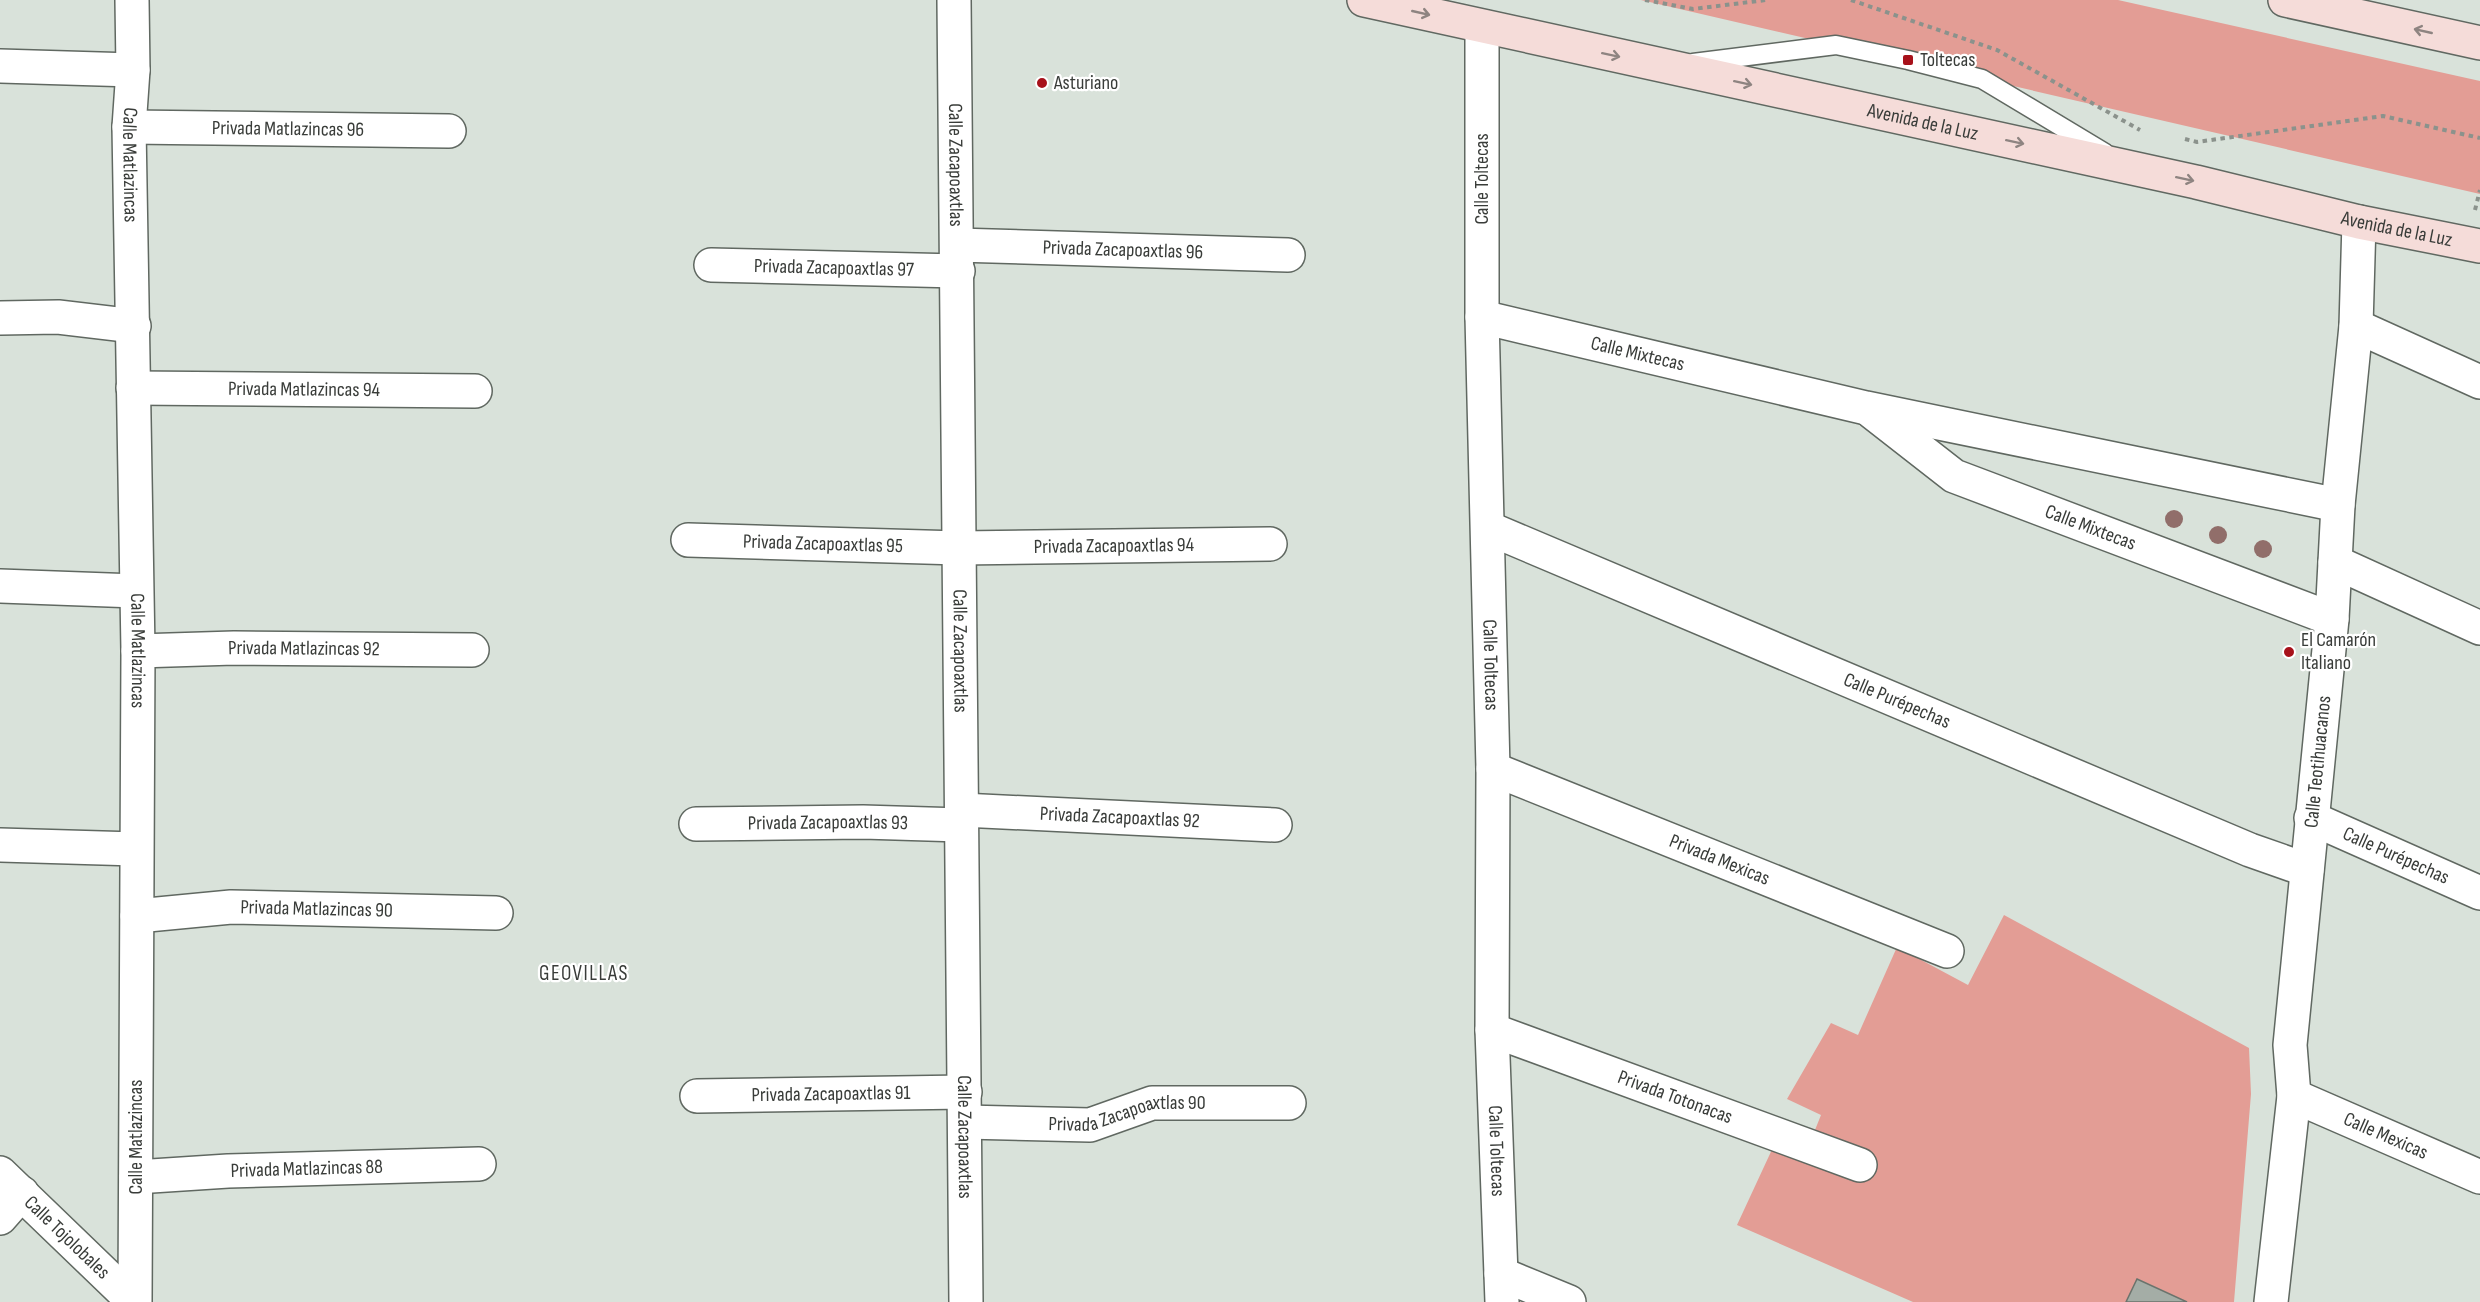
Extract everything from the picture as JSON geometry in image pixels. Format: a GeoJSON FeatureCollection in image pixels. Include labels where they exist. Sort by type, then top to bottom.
{"type":"FeatureCollection","features":[{"type":"Feature","properties":{"kind":"main road","name":"Avenida de la Luz"},"geometry":{"type":"LineString","coordinates":[[1364,0],[2128,167],[2359,222],[2480,246]]}},
{"type":"Feature","properties":{"kind":"main road"},"geometry":{"type":"LineString","coordinates":[[2285,0],[2480,43]]}},
{"type":"Feature","properties":{"kind":"street","name":"Calle Matlazincas"},"geometry":{"type":"LineString","coordinates":[[132,0],[133,70],[129,127],[138,651],[135,1302]]}},
{"type":"Feature","properties":{"kind":"street","name":"Calle Zacapoaxtlas"},"geometry":{"type":"LineString","coordinates":[[954,0],[966,1302]]}},
{"type":"Feature","properties":{"kind":"street","name":"Calle Toltecas"},"geometry":{"type":"LineString","coordinates":[[1482,27],[1482,317],[1493,769],[1492,1029],[1502,1288]]}},
{"type":"Feature","properties":{"kind":"street"},"geometry":{"type":"LineString","coordinates":[[0,66],[133,70]]}},
{"type":"Feature","properties":{"kind":"street","name":"Privada Matlazincas 96"},"geometry":{"type":"LineString","coordinates":[[129,127],[449,131]]}},
{"type":"Feature","properties":{"kind":"street","name":"Calle Teotihuacanos"},"geometry":{"type":"LineString","coordinates":[[2271,1302],[2294,1096],[2290,1045],[2332,619],[2338,505],[2356,326],[2359,222]]}},
{"type":"Feature","properties":{"kind":"street","name":"Privada Zacapoaxtlas 96"},"geometry":{"type":"LineString","coordinates":[[957,258],[1288,255]]}},
{"type":"Feature","properties":{"kind":"street","name":"Privada Zacapoaxtlas 97"},"geometry":{"type":"LineString","coordinates":[[711,265],[957,258]]}},
{"type":"Feature","properties":{"kind":"street"},"geometry":{"type":"LineString","coordinates":[[0,318],[58,317],[134,326]]}},
{"type":"Feature","properties":{"kind":"street","name":"Calle Mixtecas"},"geometry":{"type":"LineString","coordinates":[[1482,317],[1866,408],[2338,505]]}},
{"type":"Feature","properties":{"kind":"street"},"geometry":{"type":"LineString","coordinates":[[2356,326],[2480,382]]}},
{"type":"Feature","properties":{"kind":"street","name":"Privada Matlazincas 94"},"geometry":{"type":"LineString","coordinates":[[133,388],[475,391]]}},
{"type":"Feature","properties":{"kind":"street","name":"Calle Mixtecas"},"geometry":{"type":"LineString","coordinates":[[1866,408],[1954,476],[2332,619]]}},
{"type":"Feature","properties":{"kind":"street","name":"Calle Purépechas"},"geometry":{"type":"LineString","coordinates":[[1488,528],[2250,850],[2307,870]]}},
{"type":"Feature","properties":{"kind":"street","name":"Privada Zacapoaxtlas 95"},"geometry":{"type":"LineString","coordinates":[[688,540],[959,548]]}},
{"type":"Feature","properties":{"kind":"street","name":"Privada Zacapoaxtlas 94"},"geometry":{"type":"LineString","coordinates":[[959,548],[1270,544]]}},
{"type":"Feature","properties":{"kind":"street"},"geometry":{"type":"LineString","coordinates":[[2335,562],[2480,628]]}},
{"type":"Feature","properties":{"kind":"street"},"geometry":{"type":"LineString","coordinates":[[0,586],[136,591]]}},
{"type":"Feature","properties":{"kind":"street","name":"Privada Matlazincas 92"},"geometry":{"type":"LineString","coordinates":[[138,651],[234,648],[472,650]]}},
{"type":"Feature","properties":{"kind":"street","name":"Privada Mexicas"},"geometry":{"type":"LineString","coordinates":[[1493,769],[1947,951]]}},
{"type":"Feature","properties":{"kind":"street","name":"Privada Zacapoaxtlas 93"},"geometry":{"type":"LineString","coordinates":[[696,824],[863,822],[961,817]]}},
{"type":"Feature","properties":{"kind":"street","name":"Privada Zacapoaxtlas 92"},"geometry":{"type":"LineString","coordinates":[[961,817],[1275,825]]}},
{"type":"Feature","properties":{"kind":"street","name":"Calle Purépechas"},"geometry":{"type":"LineString","coordinates":[[2311,818],[2480,893]]}},
{"type":"Feature","properties":{"kind":"street"},"geometry":{"type":"LineString","coordinates":[[0,845],[136,849]]}},
{"type":"Feature","properties":{"kind":"street","name":"Privada Matlazincas 90"},"geometry":{"type":"LineString","coordinates":[[137,916],[231,907],[496,913]]}},
{"type":"Feature","properties":{"kind":"street","name":"Privada Totonacas"},"geometry":{"type":"LineString","coordinates":[[1492,1029],[1860,1165]]}},
{"type":"Feature","properties":{"kind":"street","name":"Privada Zacapoaxtlas 91"},"geometry":{"type":"LineString","coordinates":[[697,1096],[965,1107]]}},
{"type":"Feature","properties":{"kind":"street","name":"Calle Mexicas"},"geometry":{"type":"LineString","coordinates":[[2294,1096],[2480,1177]]}},
{"type":"Feature","properties":{"kind":"street","name":"Privada Zacapoaxtlas 90"},"geometry":{"type":"LineString","coordinates":[[965,1107],[1090,1125],[1152,1103],[1289,1103]]}},
{"type":"Feature","properties":{"kind":"street","name":"Privada Matlazincas 88"},"geometry":{"type":"LineString","coordinates":[[136,1177],[228,1171],[479,1164]]}},
{"type":"Feature","properties":{"kind":"street"},"geometry":{"type":"LineString","coordinates":[[0,1218],[11,1183]]}},
{"type":"Feature","properties":{"kind":"street","name":"Calle Tojolobales"},"geometry":{"type":"LineString","coordinates":[[11,1183],[135,1302]]}},
{"type":"Feature","properties":{"kind":"street"},"geometry":{"type":"LineString","coordinates":[[1502,1288],[1569,1302]]}},
{"type":"Feature","properties":{"kind":"lane"},"geometry":{"type":"LineString","coordinates":[[1665,66],[1836,45],[1898,58],[1982,79],[2128,167]]}},
{"type":"Feature","properties":{"kind":"path"},"geometry":{"type":"LineString","coordinates":[[1645,0],[1693,9],[1766,0]]}},
{"type":"Feature","properties":{"kind":"path"},"geometry":{"type":"LineString","coordinates":[[1851,0],[1997,50],[2138,130],[2148,132]]}},
{"type":"Feature","properties":{"kind":"path"},"geometry":{"type":"LineString","coordinates":[[2178,138],[2197,142],[2383,116],[2480,138]]}},
{"type":"Feature","properties":{"kind":"shaded area"},"geometry":{"type":"Polygon","coordinates":[[[1641,0],[2118,0],[2480,81],[2480,194],[1641,0]]]}},
{"type":"Feature","properties":{"kind":"shaded area"},"geometry":{"type":"Polygon","coordinates":[[[2004,915],[2249,1048],[2251,1094],[2234,1302],[2187,1302],[2138,1279],[2126,1302],[1913,1302],[1737,1225],[1782,1128],[1811,1140],[1821,1115],[1787,1099],[1831,1023],[1858,1035],[1897,947],[1968,985],[2004,915]]]}},
{"type":"Feature","properties":{"kind":"building"},"geometry":{"type":"Polygon","coordinates":[[[2137,1279],[2187,1302],[2126,1302],[2137,1279]]]}},
{"type":"Feature","properties":{"kind":"place","name":"Toltecas"},"geometry":{"type":"Point","coordinates":[1908,60]}},
{"type":"Feature","properties":{"kind":"place","name":"Asturiano"},"geometry":{"type":"Point","coordinates":[1042,83]}},
{"type":"Feature","properties":{"kind":"place","name":"El Camarón Italiano"},"geometry":{"type":"Point","coordinates":[2289,652]}},
{"type":"Feature","properties":{"kind":"district","name":"GEOVILLAS"},"geometry":{"type":"Point","coordinates":[584,973]}}]}
